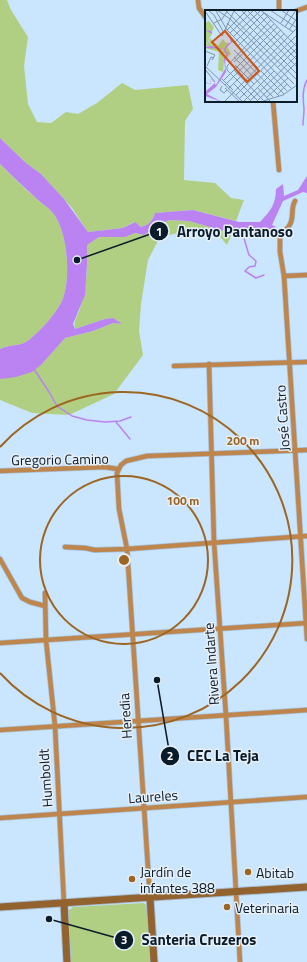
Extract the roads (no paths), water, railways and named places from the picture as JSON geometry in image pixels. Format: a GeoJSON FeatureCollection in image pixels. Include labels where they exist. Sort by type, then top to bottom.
{"type":"FeatureCollection","features":[{"type":"Feature","properties":{"kind":"main road"},"geometry":{"type":"LineString","coordinates":[[0,906],[150,898],[307,887]]}},
{"type":"Feature","properties":{"kind":"main road","name":"Heredia"},"geometry":{"type":"LineString","coordinates":[[150,898],[154,962]]}},
{"type":"Feature","properties":{"kind":"main road","name":"Humboldt"},"geometry":{"type":"LineString","coordinates":[[64,903],[67,962]]}},
{"type":"Feature","properties":{"kind":"street"},"geometry":{"type":"LineString","coordinates":[[196,1],[205,17]]}},
{"type":"Feature","properties":{"kind":"street"},"geometry":{"type":"LineString","coordinates":[[297,11],[307,7]]}},
{"type":"Feature","properties":{"kind":"street"},"geometry":{"type":"LineString","coordinates":[[273,102],[279,170]]}},
{"type":"Feature","properties":{"kind":"street","name":"José Castro"},"geometry":{"type":"LineString","coordinates":[[295,201],[292,208],[294,214],[292,222],[279,239],[280,260],[284,276],[307,640]]}},
{"type":"Feature","properties":{"kind":"street"},"geometry":{"type":"LineString","coordinates":[[284,276],[307,275]]}},
{"type":"Feature","properties":{"kind":"street"},"geometry":{"type":"LineString","coordinates":[[174,366],[307,362]]}},
{"type":"Feature","properties":{"kind":"street","name":"Rivera Indarte"},"geometry":{"type":"LineString","coordinates":[[208,364],[214,542],[226,716],[240,962]]}},
{"type":"Feature","properties":{"kind":"street","name":"Gregorio Camino"},"geometry":{"type":"LineString","coordinates":[[0,471],[104,467],[118,469],[123,462],[147,456],[307,450]]}},
{"type":"Feature","properties":{"kind":"street","name":"Heredia"},"geometry":{"type":"LineString","coordinates":[[118,469],[119,509],[127,549],[150,898]]}},
{"type":"Feature","properties":{"kind":"street"},"geometry":{"type":"LineString","coordinates":[[65,547],[95,550],[127,549],[307,536]]}},
{"type":"Feature","properties":{"kind":"street"},"geometry":{"type":"LineString","coordinates":[[0,559],[22,598],[45,606]]}},
{"type":"Feature","properties":{"kind":"street","name":"Humboldt"},"geometry":{"type":"LineString","coordinates":[[44,593],[46,640],[55,726],[64,903]]}},
{"type":"Feature","properties":{"kind":"street"},"geometry":{"type":"LineString","coordinates":[[0,643],[306,623]]}},
{"type":"Feature","properties":{"kind":"street"},"geometry":{"type":"LineString","coordinates":[[0,730],[307,710]]}},
{"type":"Feature","properties":{"kind":"street","name":"Laureles"},"geometry":{"type":"LineString","coordinates":[[0,818],[307,797]]}},
{"type":"Feature","properties":{"kind":"waterway"},"geometry":{"type":"LineString","coordinates":[[303,125],[303,94],[307,80]]}},
{"type":"Feature","properties":{"kind":"waterway"},"geometry":{"type":"LineString","coordinates":[[243,235],[249,255],[256,261],[255,266],[249,267],[245,271],[256,278],[264,275]]}},
{"type":"Feature","properties":{"kind":"waterway"},"geometry":{"type":"LineString","coordinates":[[34,369],[57,406],[72,416],[87,420],[105,422],[120,421],[131,417]]}},
{"type":"Feature","properties":{"kind":"waterway"},"geometry":{"type":"LineString","coordinates":[[116,422],[130,439]]}},
{"type":"Feature","properties":{"kind":"place","name":"Arroyo Pantanoso"},"geometry":{"type":"Point","coordinates":[77,260]}},
{"type":"Feature","properties":{"kind":"place","name":"CEC La Teja"},"geometry":{"type":"Point","coordinates":[157,680]}},
{"type":"Feature","properties":{"kind":"place","name":"Abitab"},"geometry":{"type":"Point","coordinates":[248,872]}},
{"type":"Feature","properties":{"kind":"place","name":"Jardín de infantes 388"},"geometry":{"type":"Point","coordinates":[132,879]}},
{"type":"Feature","properties":{"kind":"place","name":"Veterinaria"},"geometry":{"type":"Point","coordinates":[227,907]}},
{"type":"Feature","properties":{"kind":"place","name":"Santeria Cruzeros"},"geometry":{"type":"Point","coordinates":[49,919]}}]}
